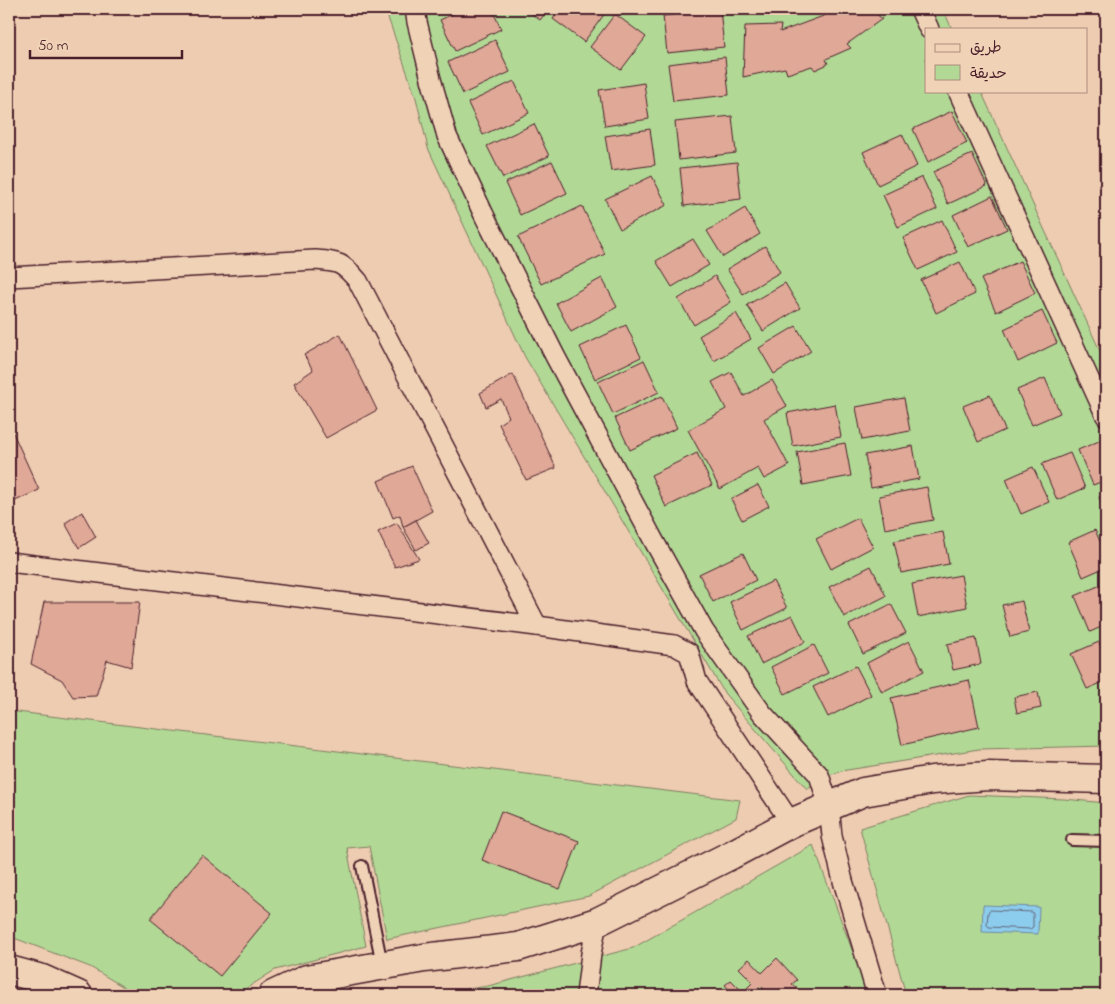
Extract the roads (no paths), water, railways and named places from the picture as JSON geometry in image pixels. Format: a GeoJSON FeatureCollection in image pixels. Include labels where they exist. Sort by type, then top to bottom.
{"type":"FeatureCollection","features":[{"type":"Feature","properties":{"kind":"street"},"geometry":{"type":"LineString","coordinates":[[415,9],[428,70],[446,136],[555,356],[704,631],[762,713],[819,775],[828,806],[834,845],[877,995]]}},
{"type":"Feature","properties":{"kind":"street"},"geometry":{"type":"LineString","coordinates":[[920,9],[929,28]]}},
{"type":"Feature","properties":{"kind":"street"},"geometry":{"type":"LineString","coordinates":[[958,92],[1106,416]]}},
{"type":"Feature","properties":{"kind":"street"},"geometry":{"type":"LineString","coordinates":[[9,277],[315,260],[332,261],[345,266],[358,281],[537,626]]}},
{"type":"Feature","properties":{"kind":"street"},"geometry":{"type":"LineString","coordinates":[[9,562],[537,626],[674,645],[689,653],[697,681],[791,823]]}},
{"type":"Feature","properties":{"kind":"street"},"geometry":{"type":"LineString","coordinates":[[273,995],[307,979],[382,965],[518,947],[597,922],[791,823],[863,792],[932,780],[988,776],[1106,779]]}},
{"type":"Feature","properties":{"kind":"street"},"geometry":{"type":"LineString","coordinates":[[586,995],[590,954],[597,922]]}},
{"type":"Feature","properties":{"kind":"street"},"geometry":{"type":"LineString","coordinates":[[9,970],[42,979],[78,995]]}},
{"type":"Feature","properties":{"kind":"lane"},"geometry":{"type":"LineString","coordinates":[[1072,840],[1106,841]]}},
{"type":"Feature","properties":{"kind":"lane"},"geometry":{"type":"LineString","coordinates":[[362,866],[382,965]]}},
{"type":"Feature","properties":{"kind":"water"},"geometry":{"type":"Polygon","coordinates":[[[983,905],[1039,907],[1038,934],[982,932],[983,905]]]}}]}
